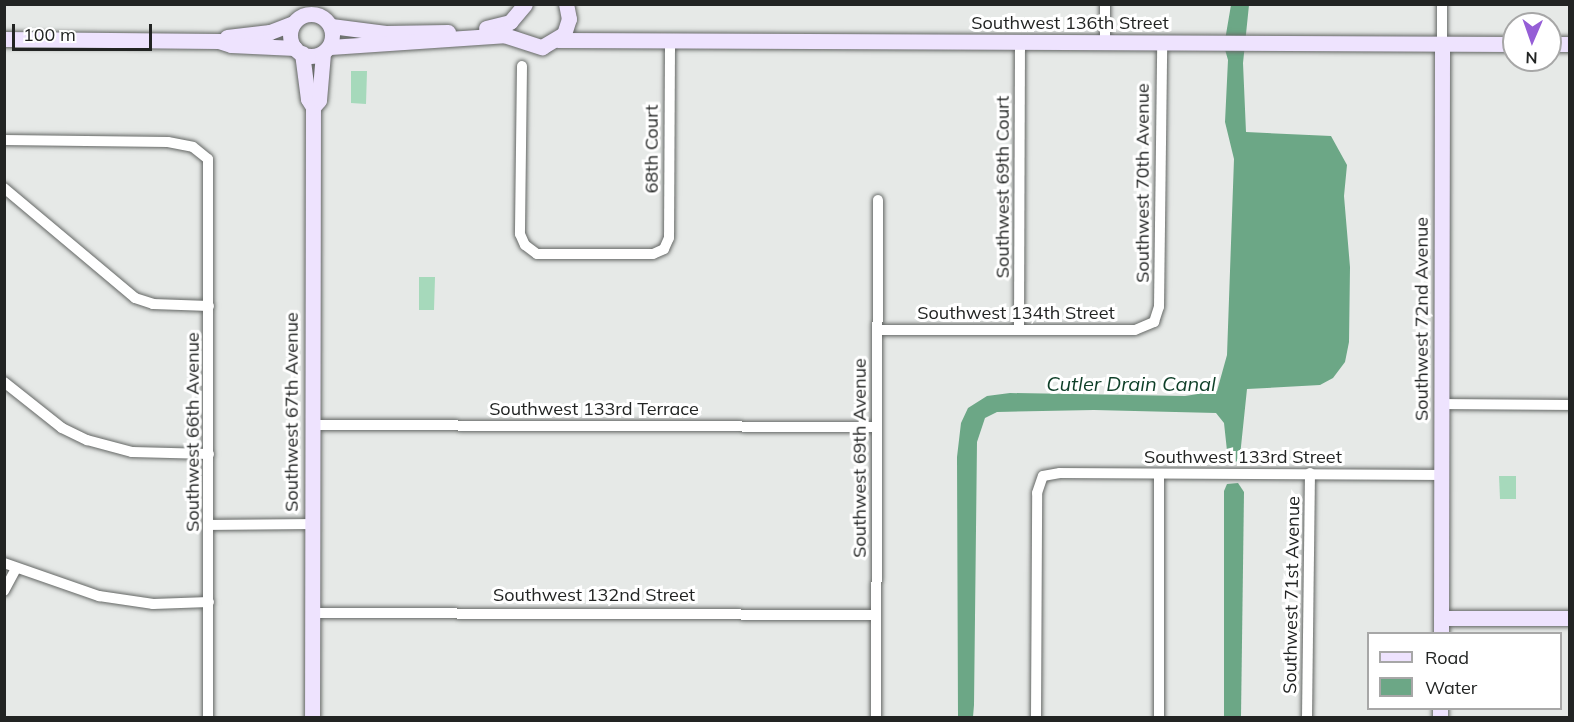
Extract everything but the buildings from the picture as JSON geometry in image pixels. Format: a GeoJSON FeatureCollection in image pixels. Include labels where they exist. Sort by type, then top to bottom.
{"type":"FeatureCollection","features":[{"type":"Feature","properties":{"kind":"street"},"geometry":{"type":"LineString","coordinates":[[1105,4],[1105,42]]}},
{"type":"Feature","properties":{"kind":"street","name":"Southwest 72nd Avenue"},"geometry":{"type":"LineString","coordinates":[[1441,632],[1442,4]]}},
{"type":"Feature","properties":{"kind":"street"},"geometry":{"type":"LineString","coordinates":[[4,39],[219,40],[229,36],[270,32],[298,15],[324,16],[386,33],[455,31],[502,25],[524,8]]}},
{"type":"Feature","properties":{"kind":"street"},"geometry":{"type":"LineString","coordinates":[[219,40],[231,45],[298,51],[504,35],[524,38],[524,8]]}},
{"type":"Feature","properties":{"kind":"street"},"geometry":{"type":"LineString","coordinates":[[558,40],[571,11]]}},
{"type":"Feature","properties":{"kind":"street","name":"Southwest 136th Street"},"geometry":{"type":"LineString","coordinates":[[571,11],[585,31],[626,40]]}},
{"type":"Feature","properties":{"kind":"street","name":"Southwest 67th Avenue"},"geometry":{"type":"LineString","coordinates":[[298,15],[289,34],[298,51],[308,99],[312,107],[310,524],[312,717]]}},
{"type":"Feature","properties":{"kind":"street","name":"Southwest 67th Avenue"},"geometry":{"type":"LineString","coordinates":[[312,107],[319,100],[327,50],[324,16]]}},
{"type":"Feature","properties":{"kind":"street","name":"Southwest 136th Street"},"geometry":{"type":"LineString","coordinates":[[524,38],[538,47],[558,40],[1502,44]]}},
{"type":"Feature","properties":{"kind":"street","name":"68th Court"},"geometry":{"type":"LineString","coordinates":[[522,66],[520,234],[533,254],[659,252],[669,238],[670,42]]}},
{"type":"Feature","properties":{"kind":"street","name":"Southwest 69th Court"},"geometry":{"type":"LineString","coordinates":[[1019,330],[1020,43]]}},
{"type":"Feature","properties":{"kind":"street","name":"Southwest 70th Avenue"},"geometry":{"type":"LineString","coordinates":[[1154,322],[1159,307],[1162,43]]}},
{"type":"Feature","properties":{"kind":"street","name":"Southwest 66th Avenue"},"geometry":{"type":"LineString","coordinates":[[4,140],[168,142],[200,150],[209,165],[208,717]]}},
{"type":"Feature","properties":{"kind":"street"},"geometry":{"type":"LineString","coordinates":[[4,188],[135,298],[153,304],[209,306]]}},
{"type":"Feature","properties":{"kind":"street","name":"Southwest 69th Avenue"},"geometry":{"type":"LineString","coordinates":[[876,717],[878,200]]}},
{"type":"Feature","properties":{"kind":"street","name":"Southwest 134th Street"},"geometry":{"type":"LineString","coordinates":[[876,330],[1135,330],[1154,322]]}},
{"type":"Feature","properties":{"kind":"street"},"geometry":{"type":"LineString","coordinates":[[4,382],[50,420],[87,440],[132,452],[209,454]]}},
{"type":"Feature","properties":{"kind":"street"},"geometry":{"type":"LineString","coordinates":[[1442,404],[1569,405]]}},
{"type":"Feature","properties":{"kind":"street","name":"Southwest 133rd Terrace"},"geometry":{"type":"LineString","coordinates":[[312,425],[876,427]]}},
{"type":"Feature","properties":{"kind":"street","name":"Southwest 133rd Street"},"geometry":{"type":"LineString","coordinates":[[1036,717],[1037,493],[1041,479],[1046,475],[1310,473],[1441,475]]}},
{"type":"Feature","properties":{"kind":"street","name":"Southwest 71st Avenue"},"geometry":{"type":"LineString","coordinates":[[1307,717],[1310,473]]}},
{"type":"Feature","properties":{"kind":"street"},"geometry":{"type":"LineString","coordinates":[[1158,717],[1159,474]]}},
{"type":"Feature","properties":{"kind":"street"},"geometry":{"type":"LineString","coordinates":[[209,525],[310,524]]}},
{"type":"Feature","properties":{"kind":"street"},"geometry":{"type":"LineString","coordinates":[[4,563],[99,596],[153,604],[209,602]]}},
{"type":"Feature","properties":{"kind":"street"},"geometry":{"type":"LineString","coordinates":[[4,591],[16,568]]}},
{"type":"Feature","properties":{"kind":"street","name":"Southwest 132nd Street"},"geometry":{"type":"LineString","coordinates":[[311,613],[876,615]]}},
{"type":"Feature","properties":{"kind":"street"},"geometry":{"type":"LineString","coordinates":[[1441,618],[1569,618]]}},
{"type":"Feature","properties":{"kind":"shaded area"},"geometry":{"type":"Polygon","coordinates":[[[351,71],[367,71],[366,104],[351,103],[351,71]]]}},
{"type":"Feature","properties":{"kind":"shaded area"},"geometry":{"type":"Polygon","coordinates":[[[419,277],[435,277],[434,310],[419,310],[419,277]]]}},
{"type":"Feature","properties":{"kind":"shaded area"},"geometry":{"type":"Polygon","coordinates":[[[1499,476],[1516,476],[1516,499],[1500,499],[1499,476]]]}},
{"type":"Feature","properties":{"kind":"water"},"geometry":{"type":"Polygon","coordinates":[[[1231,5],[1249,5],[1243,63],[1246,132],[1331,136],[1347,165],[1344,196],[1350,267],[1349,342],[1345,362],[1333,378],[1320,385],[1247,389],[1240,456],[1236,462],[1228,460],[1224,423],[1216,413],[1094,410],[997,412],[985,418],[977,442],[973,717],[958,718],[957,457],[961,423],[968,408],[987,396],[1010,393],[1185,396],[1217,391],[1227,355],[1234,159],[1225,122],[1228,60],[1224,46],[1231,5]]]}},
{"type":"Feature","properties":{"kind":"water"},"geometry":{"type":"Polygon","coordinates":[[[1238,483],[1244,492],[1241,717],[1224,717],[1224,491],[1227,484],[1238,483]]]}},
{"type":"Feature","properties":{"kind":"water label","name":"Cutler Drain Canal"},"geometry":{"type":"Point","coordinates":[1131,383]}}]}
